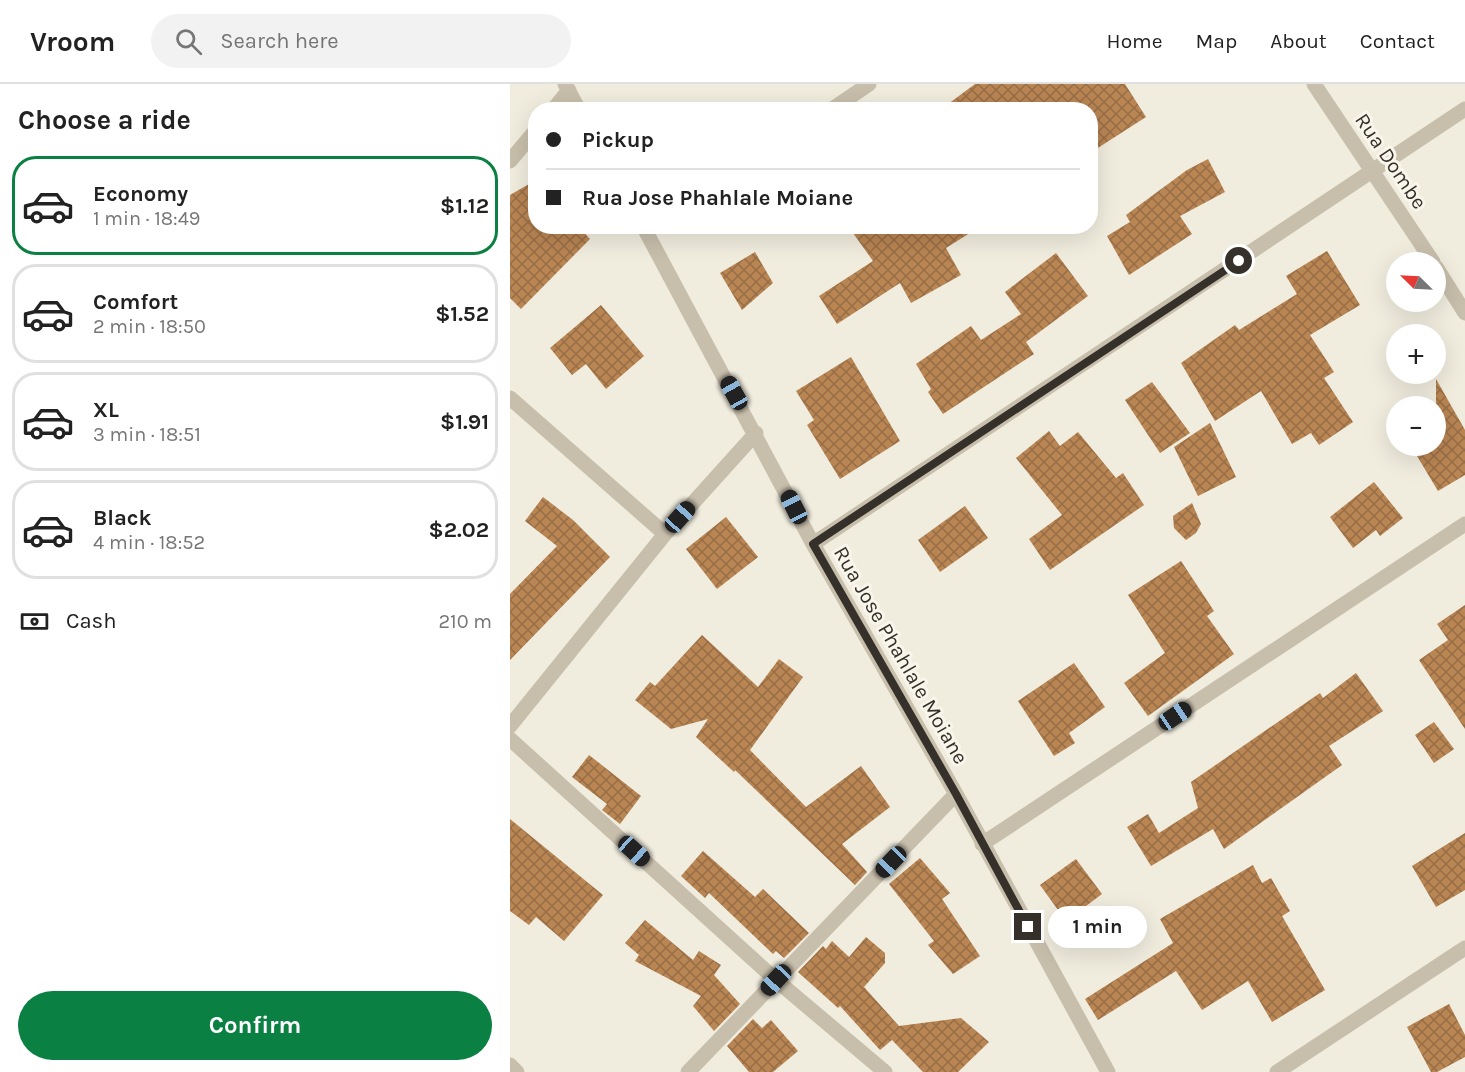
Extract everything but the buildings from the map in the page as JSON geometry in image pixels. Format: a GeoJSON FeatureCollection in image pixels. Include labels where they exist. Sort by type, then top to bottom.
{"type":"FeatureCollection","features":[{"type":"Feature","properties":{"kind":"street"},"geometry":{"type":"LineString","coordinates":[[843,102],[869,84]]}},
{"type":"Feature","properties":{"kind":"street","name":"Rua Dombe"},"geometry":{"type":"LineString","coordinates":[[1314,84],[1374,171],[1426,252]]}},
{"type":"Feature","properties":{"kind":"street"},"geometry":{"type":"LineString","coordinates":[[558,102],[567,87]]}},
{"type":"Feature","properties":{"kind":"street"},"geometry":{"type":"LineString","coordinates":[[567,87],[575,102]]}},
{"type":"Feature","properties":{"kind":"street"},"geometry":{"type":"LineString","coordinates":[[813,544],[1465,109]]}},
{"type":"Feature","properties":{"kind":"street"},"geometry":{"type":"LineString","coordinates":[[510,161],[528,140]]}},
{"type":"Feature","properties":{"kind":"street","name":"Rua Jose Phahlale Moiane"},"geometry":{"type":"LineString","coordinates":[[651,234],[813,544],[956,794],[1108,1072]]}},
{"type":"Feature","properties":{"kind":"street"},"geometry":{"type":"LineString","coordinates":[[1446,283],[1465,313]]}},
{"type":"Feature","properties":{"kind":"street"},"geometry":{"type":"LineString","coordinates":[[510,398],[665,534]]}},
{"type":"Feature","properties":{"kind":"street"},"geometry":{"type":"LineString","coordinates":[[510,726],[665,534],[756,433]]}},
{"type":"Feature","properties":{"kind":"street"},"geometry":{"type":"LineString","coordinates":[[982,844],[1465,524]]}},
{"type":"Feature","properties":{"kind":"street"},"geometry":{"type":"LineString","coordinates":[[510,739],[776,980],[885,1072]]}},
{"type":"Feature","properties":{"kind":"street"},"geometry":{"type":"LineString","coordinates":[[688,1072],[956,794]]}},
{"type":"Feature","properties":{"kind":"street"},"geometry":{"type":"LineString","coordinates":[[1276,1072],[1465,948]]}},
{"type":"Feature","properties":{"kind":"street"},"geometry":{"type":"LineString","coordinates":[[510,1065],[518,1072]]}},
{"type":"Feature","properties":{"kind":"route"},"geometry":{"type":"LineString","coordinates":[[1028,927],[956,794],[813,544],[1239,261]]}}]}
